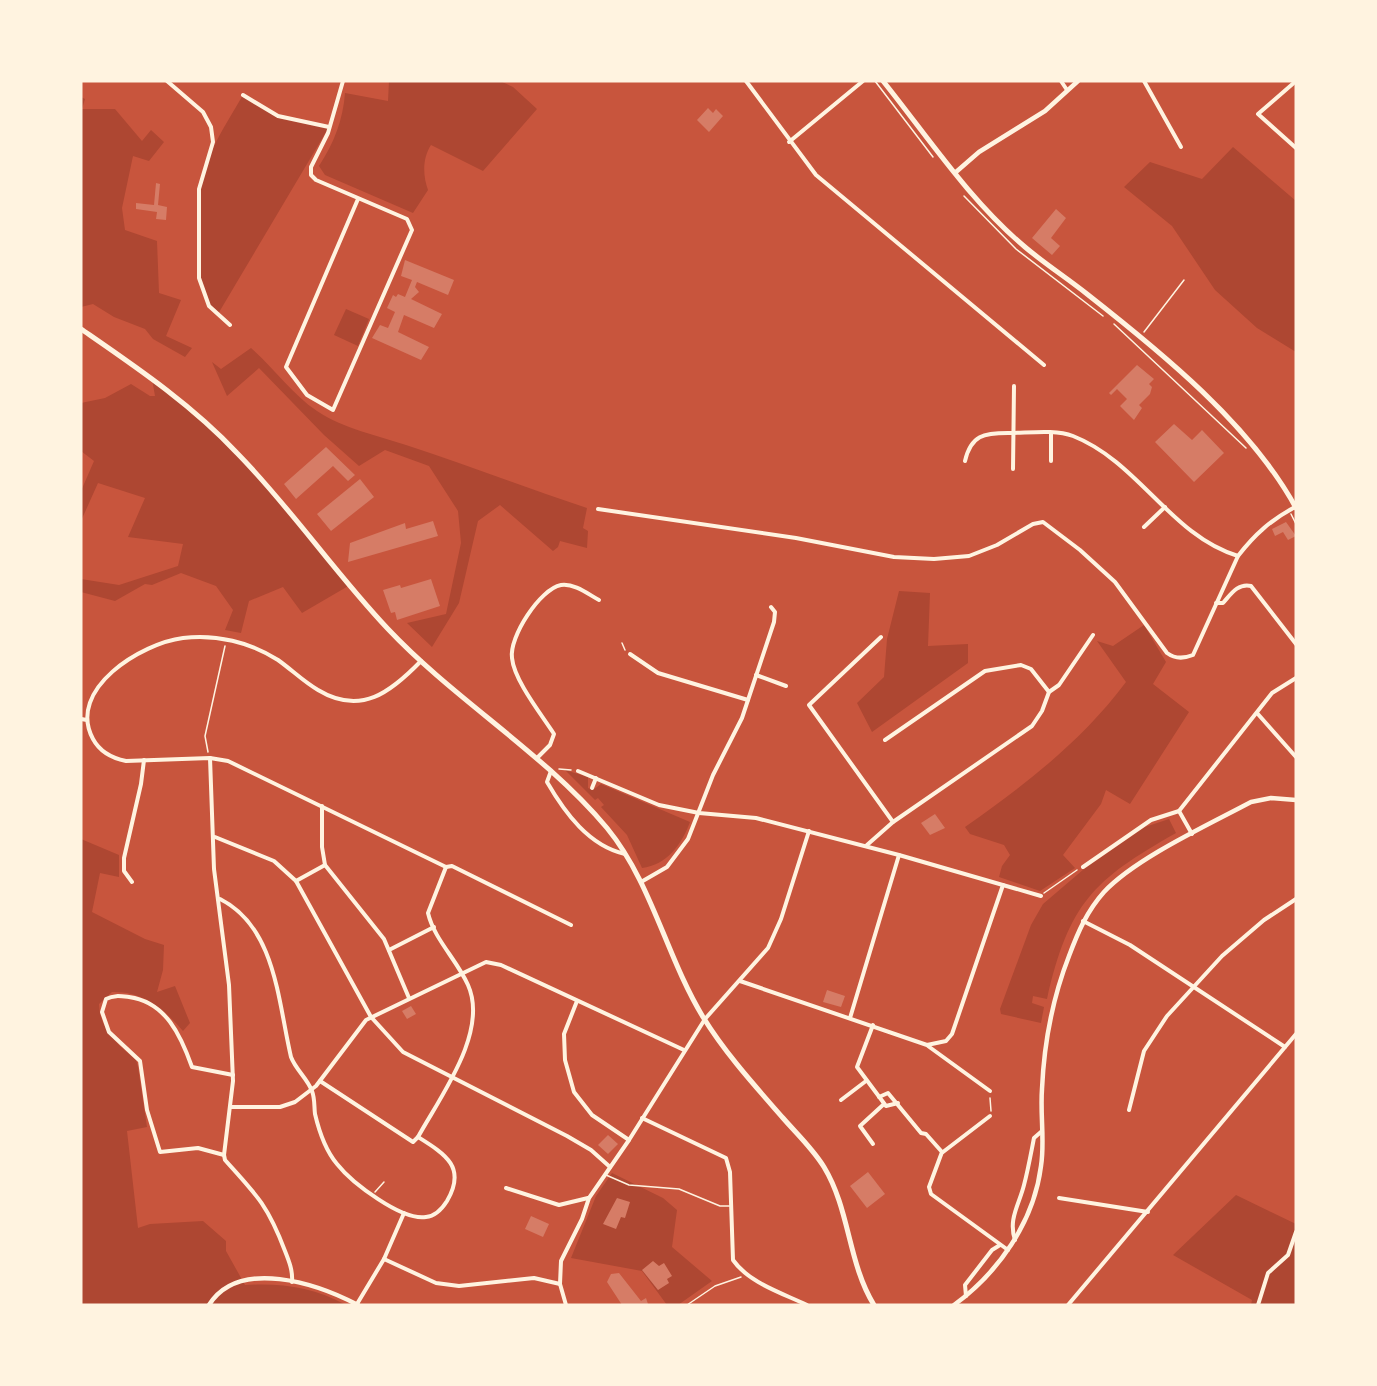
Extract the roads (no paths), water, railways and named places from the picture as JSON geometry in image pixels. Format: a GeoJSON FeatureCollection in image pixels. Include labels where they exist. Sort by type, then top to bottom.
{"type":"FeatureCollection","features":[{"type":"Feature","properties":{"kind":"main road"},"geometry":{"type":"LineString","coordinates":[[883,81],[991,214],[1026,248],[1140,337],[1244,435],[1266,461],[1296,507]]}},
{"type":"Feature","properties":{"kind":"main road"},"geometry":{"type":"LineString","coordinates":[[81,329],[187,405],[210,426],[244,460],[387,628],[421,661],[537,758],[608,830],[641,882],[677,967],[705,1019],[745,1073],[826,1170],[842,1203],[862,1283],[874,1305]]}},
{"type":"Feature","properties":{"kind":"street"},"geometry":{"type":"LineString","coordinates":[[166,81],[202,112],[211,127],[213,142],[199,189],[200,278],[209,306],[230,325]]}},
{"type":"Feature","properties":{"kind":"street"},"geometry":{"type":"LineString","coordinates":[[343,81],[329,127],[311,167],[311,175],[316,180],[407,219],[412,230],[333,410],[307,395],[285,368],[358,199]]}},
{"type":"Feature","properties":{"kind":"street"},"geometry":{"type":"LineString","coordinates":[[746,81],[816,175],[1044,365]]}},
{"type":"Feature","properties":{"kind":"street"},"geometry":{"type":"LineString","coordinates":[[789,141],[863,81]]}},
{"type":"Feature","properties":{"kind":"street"},"geometry":{"type":"LineString","coordinates":[[1061,81],[1067,90]]}},
{"type":"Feature","properties":{"kind":"street"},"geometry":{"type":"LineString","coordinates":[[957,172],[979,153],[1045,111],[1078,81]]}},
{"type":"Feature","properties":{"kind":"street"},"geometry":{"type":"LineString","coordinates":[[1144,81],[1181,147]]}},
{"type":"Feature","properties":{"kind":"street"},"geometry":{"type":"LineString","coordinates":[[1296,81],[1258,114],[1296,148]]}},
{"type":"Feature","properties":{"kind":"street"},"geometry":{"type":"LineString","coordinates":[[243,95],[278,116],[329,127]]}},
{"type":"Feature","properties":{"kind":"street"},"geometry":{"type":"LineString","coordinates":[[1013,469],[1014,386]]}},
{"type":"Feature","properties":{"kind":"street"},"geometry":{"type":"LineString","coordinates":[[965,461],[968,449],[975,438],[987,433],[1051,433],[1073,436],[1095,448],[1136,478],[1194,535],[1221,551],[1238,556]]}},
{"type":"Feature","properties":{"kind":"street"},"geometry":{"type":"LineString","coordinates":[[1051,433],[1051,461]]}},
{"type":"Feature","properties":{"kind":"street"},"geometry":{"type":"LineString","coordinates":[[1144,527],[1165,507]]}},
{"type":"Feature","properties":{"kind":"street"},"geometry":{"type":"LineString","coordinates":[[598,509],[796,538],[894,557],[969,556],[997,545],[1034,524],[1047,524],[1115,582],[1172,657],[1185,658],[1192,655],[1238,556],[1257,532],[1296,507]]}},
{"type":"Feature","properties":{"kind":"street"},"geometry":{"type":"LineString","coordinates":[[1216,603],[1223,603],[1238,587],[1244,584],[1251,586],[1296,644]]}},
{"type":"Feature","properties":{"kind":"street"},"geometry":{"type":"LineString","coordinates":[[537,758],[550,745],[554,734],[513,665],[512,646],[539,601],[554,588],[561,585],[572,586],[599,600]]}},
{"type":"Feature","properties":{"kind":"street"},"geometry":{"type":"LineString","coordinates":[[641,882],[667,867],[677,857],[699,813],[713,774],[742,718],[774,622],[775,612],[771,607]]}},
{"type":"Feature","properties":{"kind":"street"},"geometry":{"type":"LineString","coordinates":[[866,846],[893,822],[1032,726],[1042,711],[1049,692],[1059,685],[1093,635]]}},
{"type":"Feature","properties":{"kind":"street"},"geometry":{"type":"LineString","coordinates":[[421,661],[386,693],[348,701],[319,691],[267,654],[227,639],[207,636],[181,638],[141,650],[122,662],[104,681],[93,698],[87,720],[94,741],[106,754],[126,761],[210,758],[228,761],[446,867],[452,866],[572,925]]}},
{"type":"Feature","properties":{"kind":"street"},"geometry":{"type":"LineString","coordinates":[[881,638],[809,705],[893,822]]}},
{"type":"Feature","properties":{"kind":"street"},"geometry":{"type":"LineString","coordinates":[[630,654],[658,673],[748,700]]}},
{"type":"Feature","properties":{"kind":"street"},"geometry":{"type":"LineString","coordinates":[[885,740],[985,671],[1021,665],[1031,669],[1042,680],[1049,692]]}},
{"type":"Feature","properties":{"kind":"street"},"geometry":{"type":"LineString","coordinates":[[756,675],[786,686]]}},
{"type":"Feature","properties":{"kind":"street"},"geometry":{"type":"LineString","coordinates":[[1083,867],[1151,819],[1179,812],[1236,736],[1278,687],[1296,678]]}},
{"type":"Feature","properties":{"kind":"street"},"geometry":{"type":"LineString","coordinates":[[1257,712],[1296,756]]}},
{"type":"Feature","properties":{"kind":"street"},"geometry":{"type":"LineString","coordinates":[[81,718],[87,720]]}},
{"type":"Feature","properties":{"kind":"street"},"geometry":{"type":"LineString","coordinates":[[210,758],[215,837],[214,869],[220,899],[233,1075],[224,1155],[225,1160],[259,1196],[273,1219],[292,1269],[292,1282]]}},
{"type":"Feature","properties":{"kind":"street"},"geometry":{"type":"LineString","coordinates":[[132,882],[124,871],[124,858],[141,784],[144,760]]}},
{"type":"Feature","properties":{"kind":"street"},"geometry":{"type":"LineString","coordinates":[[551,771],[547,782],[573,820],[608,850],[625,854]]}},
{"type":"Feature","properties":{"kind":"street"},"geometry":{"type":"LineString","coordinates":[[578,771],[659,805],[699,813],[756,818],[996,881],[1041,896]]}},
{"type":"Feature","properties":{"kind":"street"},"geometry":{"type":"LineString","coordinates":[[592,788],[596,778]]}},
{"type":"Feature","properties":{"kind":"street"},"geometry":{"type":"LineString","coordinates":[[954,1305],[982,1281],[1008,1250],[1038,1181],[1042,1131],[1041,1090],[1051,1019],[1064,971],[1083,921],[1105,891],[1121,877],[1192,834],[1251,802],[1271,798],[1296,800]]}},
{"type":"Feature","properties":{"kind":"street"},"geometry":{"type":"LineString","coordinates":[[322,806],[322,847],[325,865],[384,939],[410,998]]}},
{"type":"Feature","properties":{"kind":"street"},"geometry":{"type":"LineString","coordinates":[[1179,812],[1192,834]]}},
{"type":"Feature","properties":{"kind":"street"},"geometry":{"type":"LineString","coordinates":[[567,1305],[560,1284],[561,1261],[582,1219],[589,1198],[629,1140],[705,1019],[768,948],[781,919],[809,831]]}},
{"type":"Feature","properties":{"kind":"street"},"geometry":{"type":"LineString","coordinates":[[215,837],[274,861],[296,881],[371,1017],[403,1052],[567,1136],[591,1150],[610,1167]]}},
{"type":"Feature","properties":{"kind":"street"},"geometry":{"type":"LineString","coordinates":[[850,1018],[899,855]]}},
{"type":"Feature","properties":{"kind":"street"},"geometry":{"type":"LineString","coordinates":[[296,881],[325,865]]}},
{"type":"Feature","properties":{"kind":"street"},"geometry":{"type":"LineString","coordinates":[[320,1081],[409,1140],[413,1142],[418,1137],[470,1039],[473,1001],[461,972],[428,913],[446,867]]}},
{"type":"Feature","properties":{"kind":"street"},"geometry":{"type":"LineString","coordinates":[[927,1045],[946,1041],[952,1034],[1003,885]]}},
{"type":"Feature","properties":{"kind":"street"},"geometry":{"type":"LineString","coordinates":[[220,899],[237,908],[254,928],[268,959],[294,1065],[311,1090],[324,1142],[337,1164],[358,1185],[372,1194],[404,1213],[424,1218],[438,1213],[454,1188],[456,1177],[448,1158],[418,1137]]}},
{"type":"Feature","properties":{"kind":"street"},"geometry":{"type":"LineString","coordinates":[[1130,1110],[1144,1051],[1167,1016],[1193,986],[1247,934],[1296,899]]}},
{"type":"Feature","properties":{"kind":"street"},"geometry":{"type":"LineString","coordinates":[[1083,921],[1130,945],[1286,1047]]}},
{"type":"Feature","properties":{"kind":"street"},"geometry":{"type":"LineString","coordinates":[[389,950],[434,927]]}},
{"type":"Feature","properties":{"kind":"street"},"geometry":{"type":"LineString","coordinates":[[231,1107],[285,1106],[311,1090],[320,1081],[358,1027],[371,1017],[461,972],[491,962],[684,1050]]}},
{"type":"Feature","properties":{"kind":"street"},"geometry":{"type":"LineString","coordinates":[[740,981],[927,1045],[990,1091]]}},
{"type":"Feature","properties":{"kind":"street"},"geometry":{"type":"LineString","coordinates":[[224,1155],[198,1148],[160,1152],[147,1110],[140,1061],[109,1032],[102,1011],[106,999],[117,995],[140,999],[154,1006],[176,1027],[192,1067],[233,1075]]}},
{"type":"Feature","properties":{"kind":"street"},"geometry":{"type":"LineString","coordinates":[[577,1001],[564,1034],[565,1060],[574,1092],[592,1115],[629,1140]]}},
{"type":"Feature","properties":{"kind":"street"},"geometry":{"type":"LineString","coordinates":[[873,1025],[857,1064],[866,1081],[886,1106],[898,1103]]}},
{"type":"Feature","properties":{"kind":"street"},"geometry":{"type":"LineString","coordinates":[[1068,1305],[1296,1034]]}},
{"type":"Feature","properties":{"kind":"street"},"geometry":{"type":"LineString","coordinates":[[842,1100],[866,1081]]}},
{"type":"Feature","properties":{"kind":"street"},"geometry":{"type":"LineString","coordinates":[[879,1097],[888,1093],[921,1133],[926,1134],[942,1152]]}},
{"type":"Feature","properties":{"kind":"street"},"geometry":{"type":"LineString","coordinates":[[873,1144],[860,1126],[884,1104]]}},
{"type":"Feature","properties":{"kind":"street"},"geometry":{"type":"LineString","coordinates":[[990,1116],[942,1152],[929,1187],[931,1194],[1008,1250]]}},
{"type":"Feature","properties":{"kind":"street"},"geometry":{"type":"LineString","coordinates":[[642,1118],[726,1158],[730,1172],[733,1260],[750,1277],[807,1305]]}},
{"type":"Feature","properties":{"kind":"street"},"geometry":{"type":"LineString","coordinates":[[1014,1240],[1011,1229],[1012,1217],[1024,1186],[1034,1138],[1042,1131]]}},
{"type":"Feature","properties":{"kind":"street"},"geometry":{"type":"LineString","coordinates":[[506,1188],[559,1205],[589,1198]]}},
{"type":"Feature","properties":{"kind":"street"},"geometry":{"type":"LineString","coordinates":[[1059,1198],[1148,1212]]}},
{"type":"Feature","properties":{"kind":"street"},"geometry":{"type":"LineString","coordinates":[[209,1305],[220,1291],[241,1281],[263,1280],[292,1282],[317,1288],[357,1305],[384,1258],[404,1213]]}},
{"type":"Feature","properties":{"kind":"street"},"geometry":{"type":"LineString","coordinates":[[1258,1305],[1268,1273],[1288,1255],[1296,1232]]}},
{"type":"Feature","properties":{"kind":"street"},"geometry":{"type":"LineString","coordinates":[[966,1296],[965,1285],[992,1250],[1000,1245]]}},
{"type":"Feature","properties":{"kind":"street"},"geometry":{"type":"LineString","coordinates":[[384,1258],[436,1283],[459,1286],[534,1278],[560,1284]]}},
{"type":"Feature","properties":{"kind":"lane"},"geometry":{"type":"LineString","coordinates":[[605,1175],[629,1185],[679,1190],[720,1206],[731,1206]]}}]}
